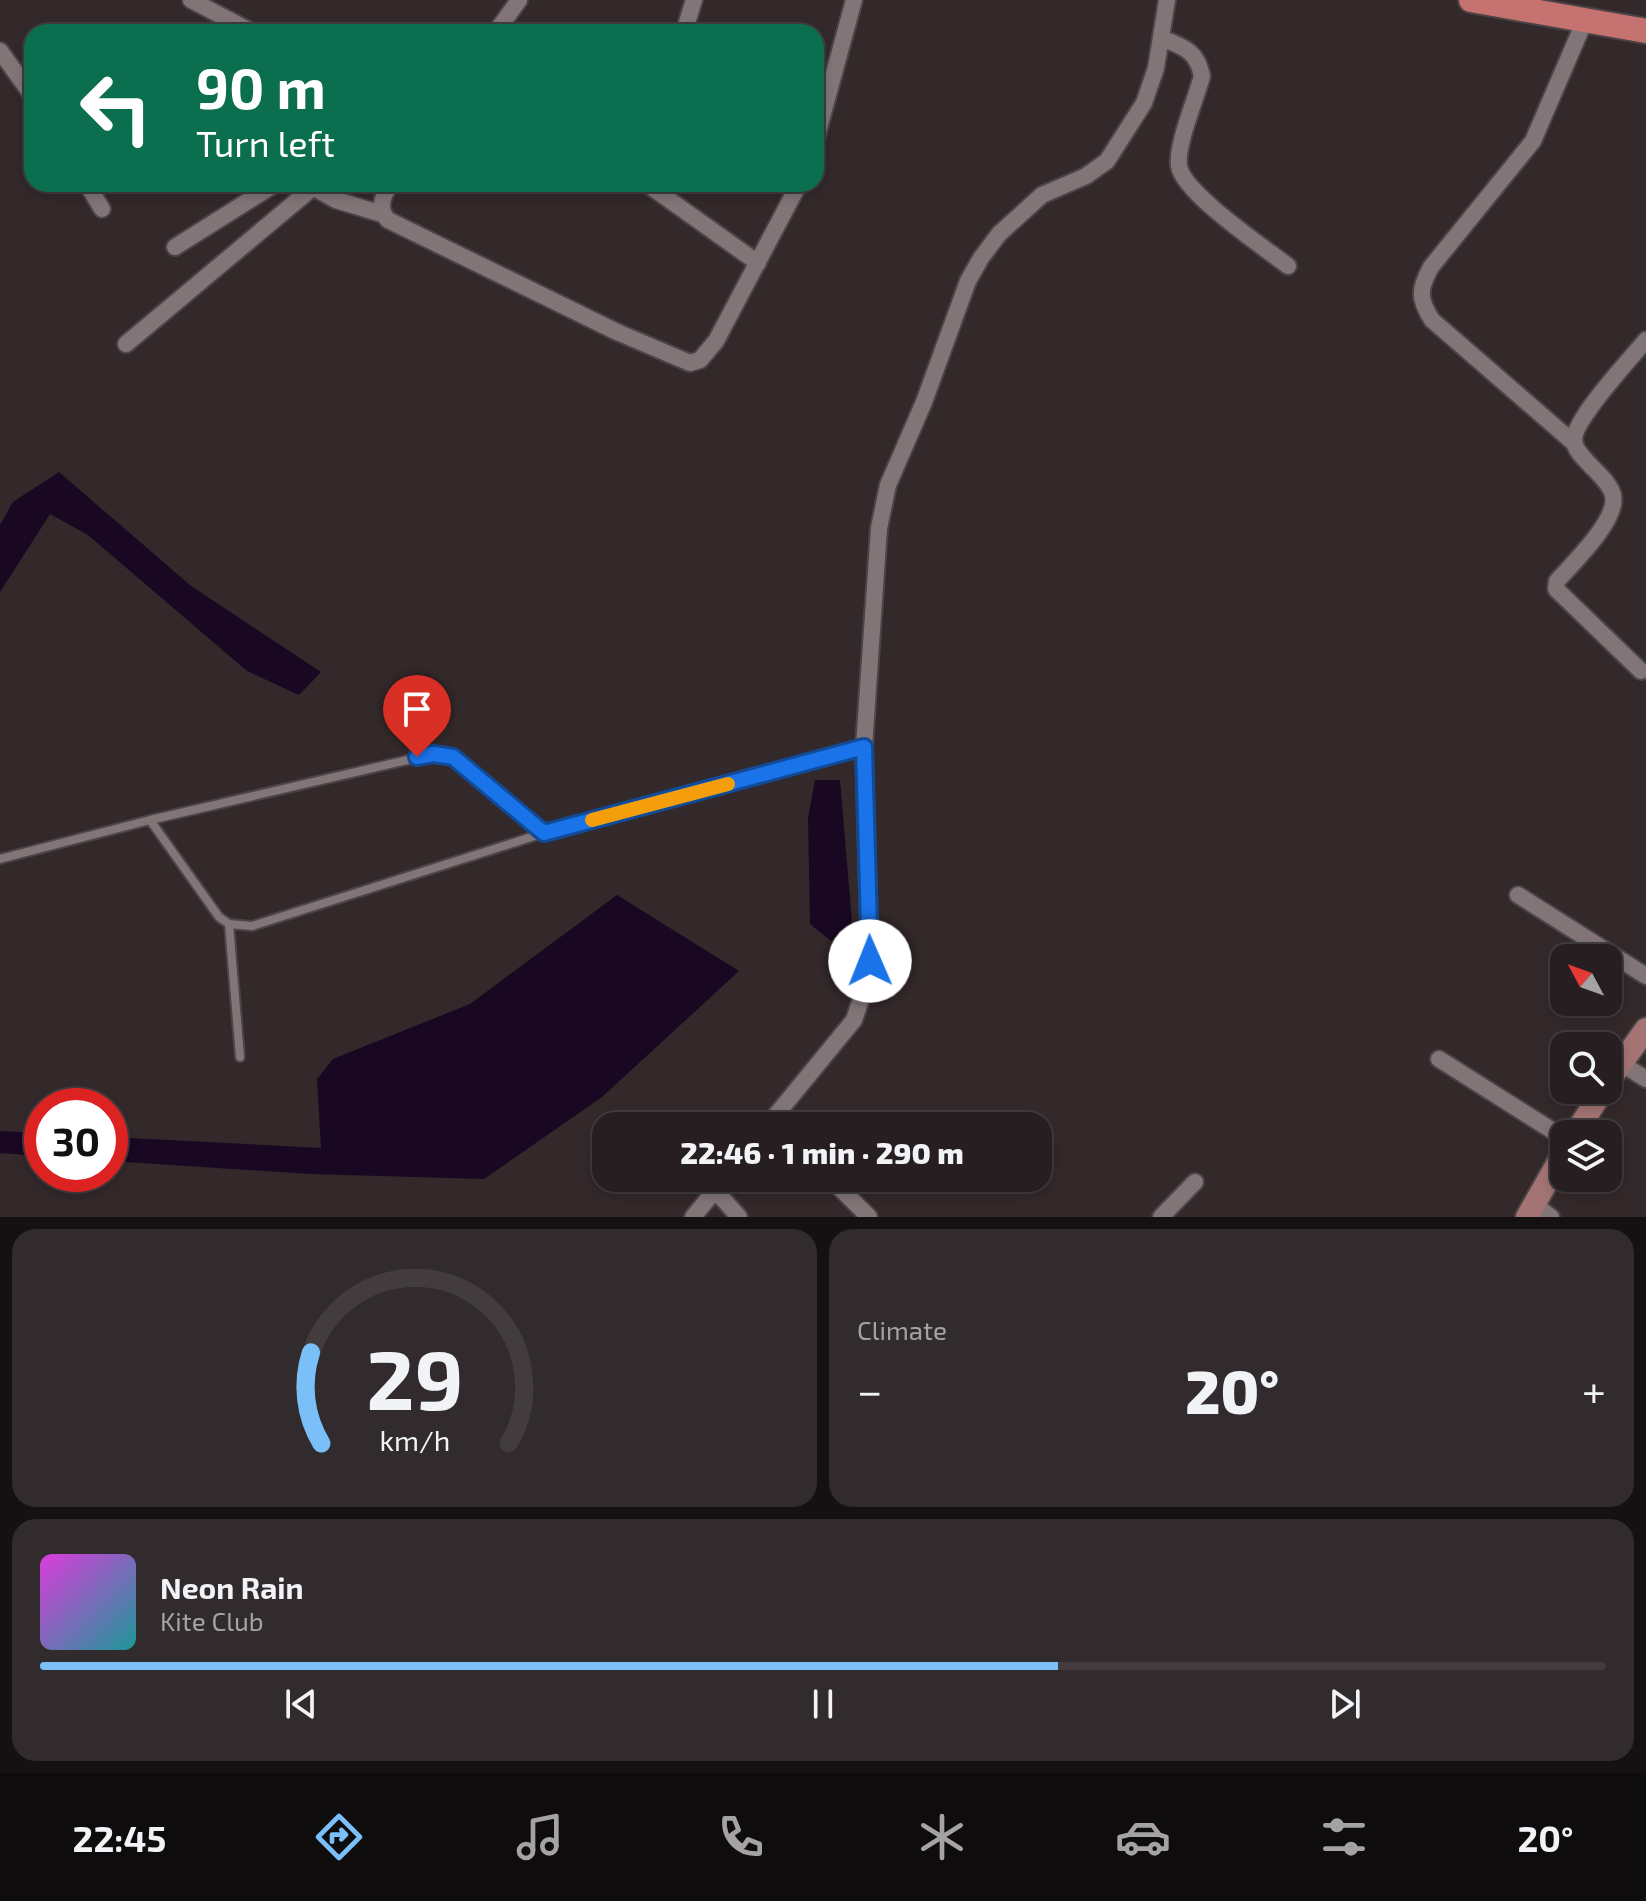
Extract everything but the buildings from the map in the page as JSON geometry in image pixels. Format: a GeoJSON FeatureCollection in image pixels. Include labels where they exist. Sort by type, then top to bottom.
{"type":"FeatureCollection","features":[{"type":"Feature","properties":{"kind":"main road"},"geometry":{"type":"LineString","coordinates":[[1471,0],[1646,31]]}},
{"type":"Feature","properties":{"kind":"street"},"geometry":{"type":"LineString","coordinates":[[191,0],[237,24]]}},
{"type":"Feature","properties":{"kind":"street"},"geometry":{"type":"LineString","coordinates":[[502,24],[519,0]]}},
{"type":"Feature","properties":{"kind":"street"},"geometry":{"type":"LineString","coordinates":[[686,24],[694,0]]}},
{"type":"Feature","properties":{"kind":"street"},"geometry":{"type":"LineString","coordinates":[[824,110],[854,0]]}},
{"type":"Feature","properties":{"kind":"street"},"geometry":{"type":"LineString","coordinates":[[782,1112],[854,1020],[870,961],[864,747],[879,528],[888,485],[924,402],[968,281],[990,246],[1019,214],[1042,195],[1086,176],[1107,161],[1144,103],[1156,68],[1167,0]]}},
{"type":"Feature","properties":{"kind":"street"},"geometry":{"type":"LineString","coordinates":[[1585,20],[1533,141],[1431,267],[1421,286],[1423,307],[1432,320],[1575,444],[1609,486],[1614,502],[1607,523],[1557,581],[1556,589],[1641,671]]}},
{"type":"Feature","properties":{"kind":"street"},"geometry":{"type":"LineString","coordinates":[[1161,38],[1189,49],[1200,63],[1202,76],[1179,156],[1183,178],[1225,217],[1288,266]]}},
{"type":"Feature","properties":{"kind":"street"},"geometry":{"type":"LineString","coordinates":[[0,51],[24,84]]}},
{"type":"Feature","properties":{"kind":"street"},"geometry":{"type":"LineString","coordinates":[[92,192],[102,209]]}},
{"type":"Feature","properties":{"kind":"street"},"geometry":{"type":"LineString","coordinates":[[175,247],[262,192]]}},
{"type":"Feature","properties":{"kind":"street"},"geometry":{"type":"LineString","coordinates":[[126,344],[302,192]]}},
{"type":"Feature","properties":{"kind":"street"},"geometry":{"type":"LineString","coordinates":[[322,192],[353,207],[382,214],[617,332],[690,363],[700,360],[716,341],[795,192]]}},
{"type":"Feature","properties":{"kind":"street"},"geometry":{"type":"LineString","coordinates":[[382,214],[381,203],[386,192]]}},
{"type":"Feature","properties":{"kind":"street"},"geometry":{"type":"LineString","coordinates":[[658,192],[758,263]]}},
{"type":"Feature","properties":{"kind":"street"},"geometry":{"type":"LineString","coordinates":[[1575,444],[1577,430],[1593,404],[1646,341]]}},
{"type":"Feature","properties":{"kind":"street"},"geometry":{"type":"LineString","coordinates":[[1518,895],[1646,976]]}},
{"type":"Feature","properties":{"kind":"street"},"geometry":{"type":"LineString","coordinates":[[1622,1061],[1646,1029]]}},
{"type":"Feature","properties":{"kind":"street"},"geometry":{"type":"LineString","coordinates":[[1439,1059],[1550,1129]]}},
{"type":"Feature","properties":{"kind":"street"},"geometry":{"type":"LineString","coordinates":[[1622,1074],[1646,1079]]}},
{"type":"Feature","properties":{"kind":"street"},"geometry":{"type":"LineString","coordinates":[[1161,1217],[1195,1182]]}},
{"type":"Feature","properties":{"kind":"street"},"geometry":{"type":"LineString","coordinates":[[1537,1213],[1550,1184]]}},
{"type":"Feature","properties":{"kind":"street"},"geometry":{"type":"LineString","coordinates":[[693,1217],[713,1192]]}},
{"type":"Feature","properties":{"kind":"street"},"geometry":{"type":"LineString","coordinates":[[725,1192],[739,1217]]}},
{"type":"Feature","properties":{"kind":"street"},"geometry":{"type":"LineString","coordinates":[[844,1192],[869,1217]]}},
{"type":"Feature","properties":{"kind":"lane"},"geometry":{"type":"LineString","coordinates":[[150,820],[207,904],[229,924],[252,926],[544,833],[864,747]]}},
{"type":"Feature","properties":{"kind":"lane"},"geometry":{"type":"LineString","coordinates":[[0,859],[150,820],[433,754],[453,757],[544,833]]}},
{"type":"Feature","properties":{"kind":"lane"},"geometry":{"type":"LineString","coordinates":[[229,924],[240,1057]]}},
{"type":"Feature","properties":{"kind":"shaded area"},"geometry":{"type":"Polygon","coordinates":[[[59,472],[191,586],[321,672],[299,695],[247,671],[88,535],[50,514],[0,592],[0,525],[13,502],[59,472]]]}},
{"type":"Feature","properties":{"kind":"shaded area"},"geometry":{"type":"Polygon","coordinates":[[[815,780],[840,780],[853,934],[831,941],[810,924],[808,818],[815,780]]]}},
{"type":"Feature","properties":{"kind":"shaded area"},"geometry":{"type":"Polygon","coordinates":[[[617,895],[739,971],[602,1097],[484,1179],[311,1174],[128,1162],[128,1138],[321,1148],[317,1079],[333,1059],[470,1004],[617,895]]]}},
{"type":"Feature","properties":{"kind":"shaded area"},"geometry":{"type":"Polygon","coordinates":[[[0,1131],[24,1132],[24,1155],[0,1153],[0,1131]]]}},
{"type":"Feature","properties":{"kind":"slow traffic"},"geometry":{"type":"LineString","coordinates":[[592,820],[728,784]]}},
{"type":"Feature","properties":{"kind":"route"},"geometry":{"type":"LineString","coordinates":[[417,757],[445,754],[453,757],[544,833],[864,747],[870,961]]}}]}
